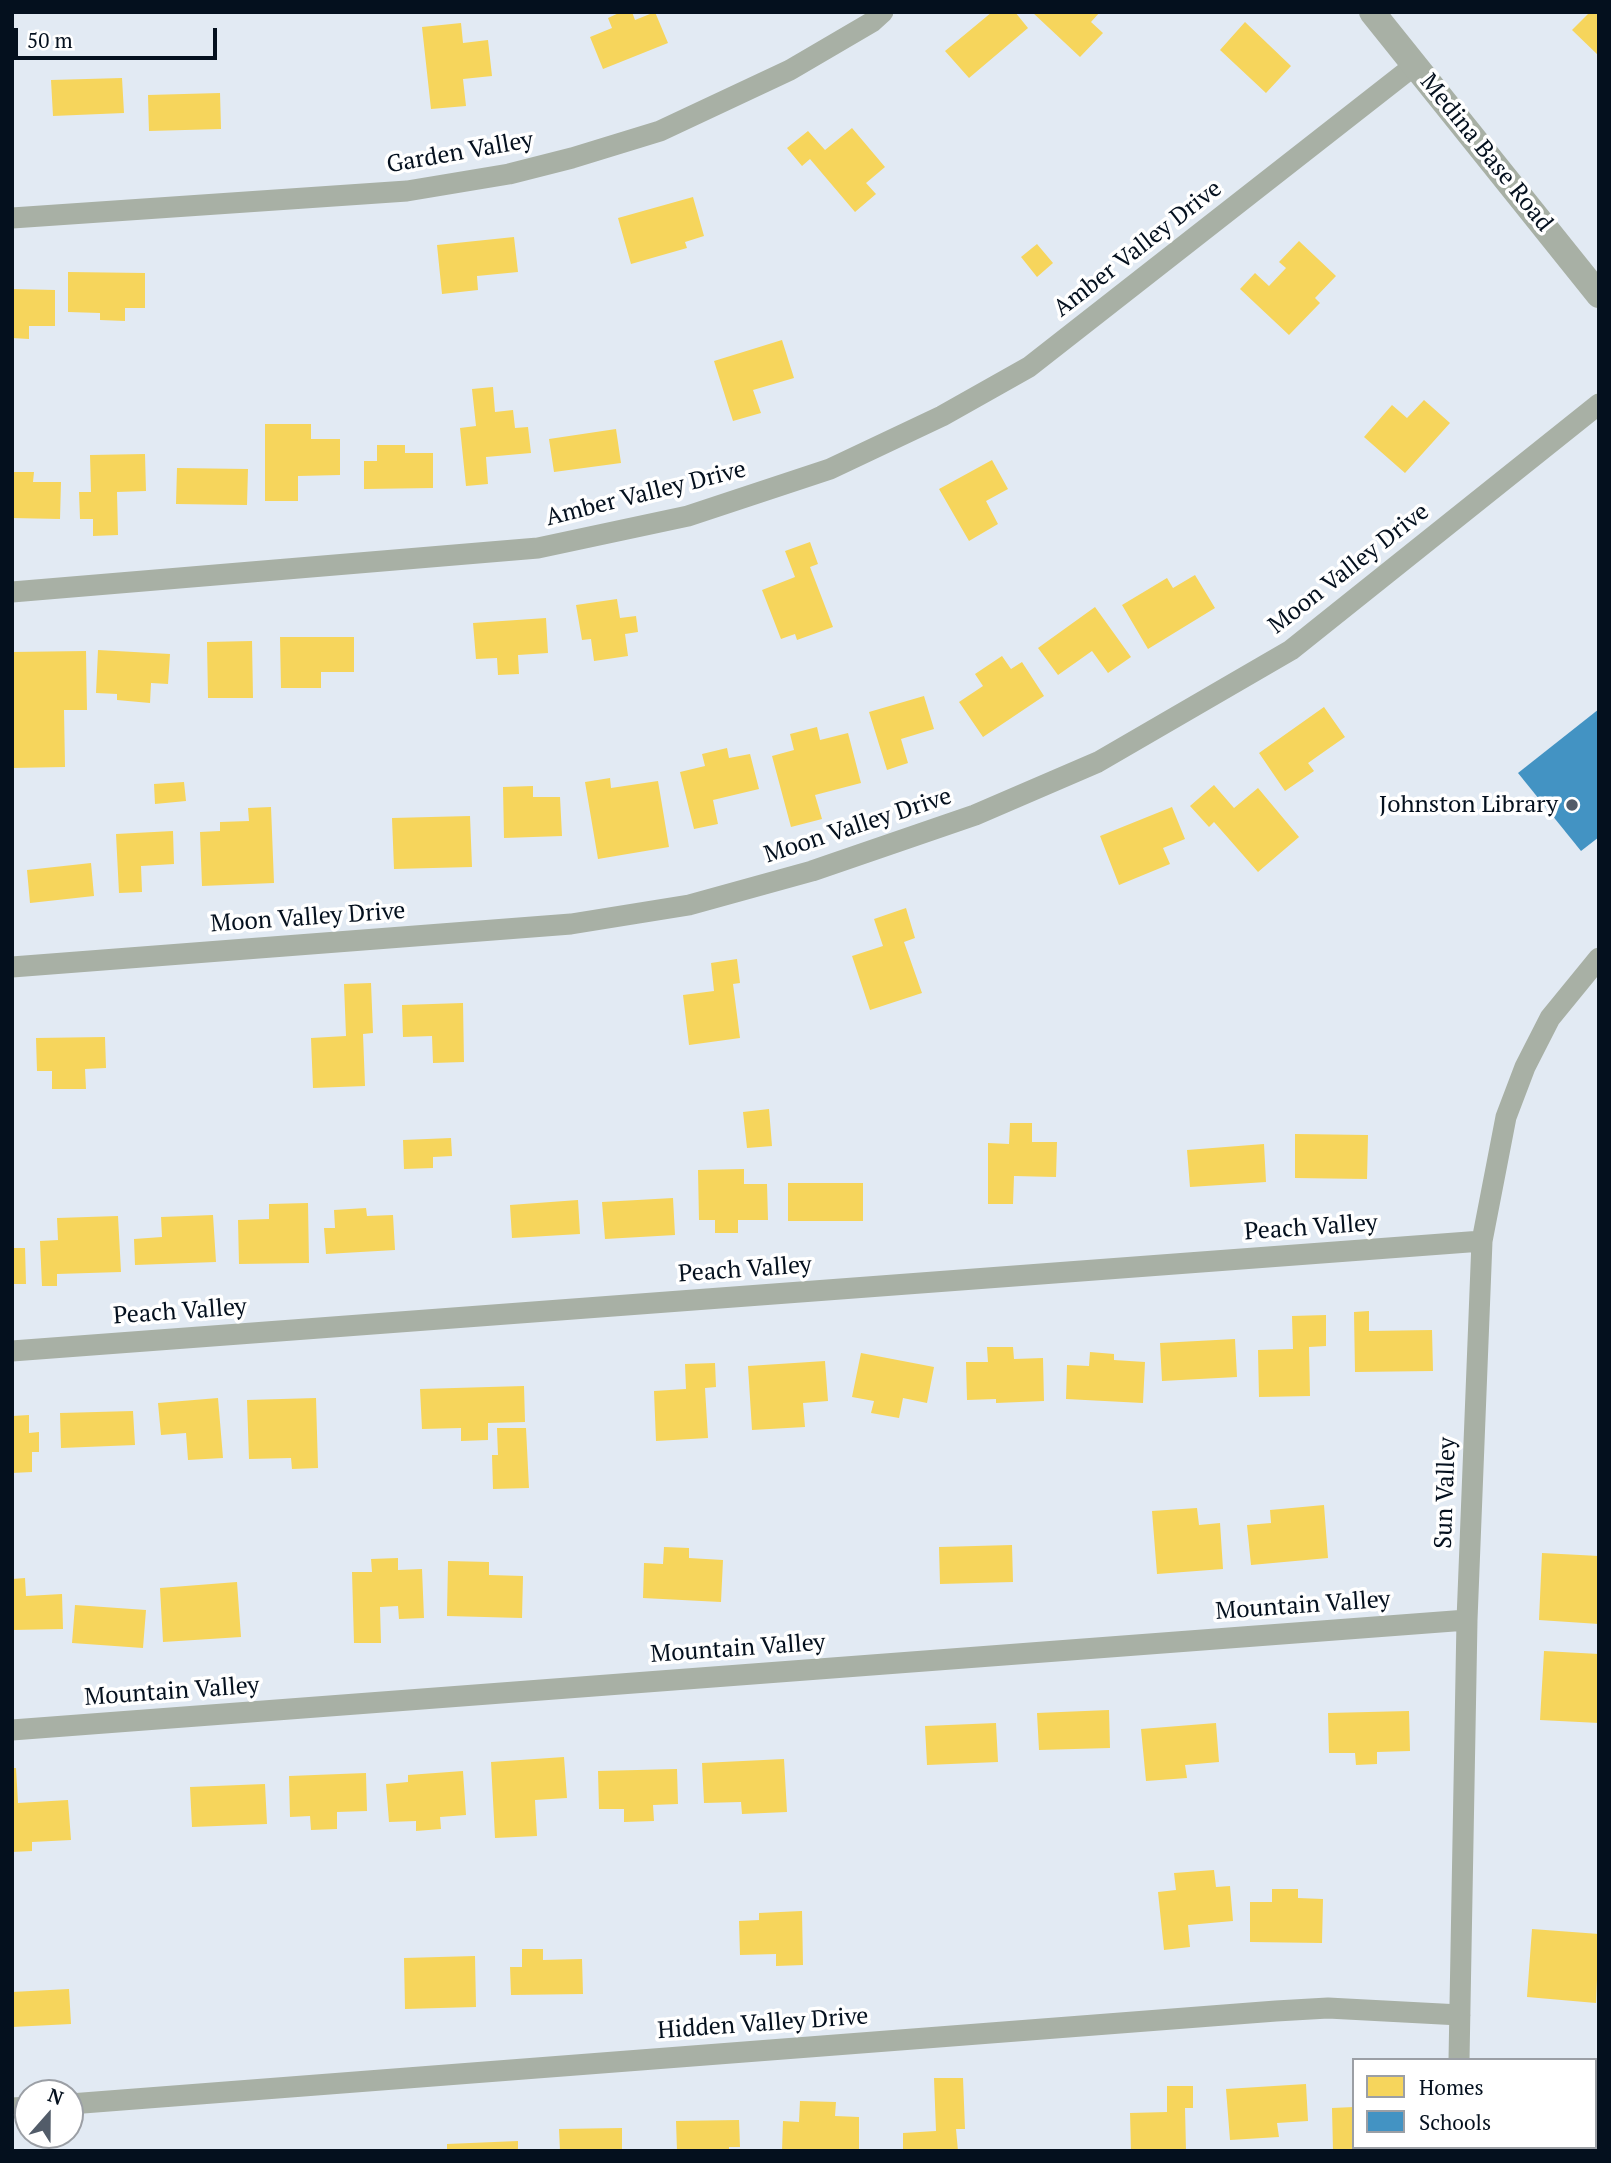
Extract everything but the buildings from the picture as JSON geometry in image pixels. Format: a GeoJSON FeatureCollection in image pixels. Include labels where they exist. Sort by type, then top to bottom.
{"type":"FeatureCollection","features":[{"type":"Feature","properties":{"kind":"street","name":"Garden Valley"},"geometry":{"type":"LineString","coordinates":[[12,218],[407,191],[509,174],[660,131],[790,70],[872,22],[883,12]]}},
{"type":"Feature","properties":{"kind":"street","name":"Medina Base Road"},"geometry":{"type":"LineString","coordinates":[[1372,12],[1599,295]]}},
{"type":"Feature","properties":{"kind":"street","name":"Amber Valley Drive"},"geometry":{"type":"LineString","coordinates":[[12,592],[538,548],[700,513],[830,468],[942,416],[1030,367],[1415,65]]}},
{"type":"Feature","properties":{"kind":"street","name":"Moon Valley Drive"},"geometry":{"type":"LineString","coordinates":[[12,967],[571,924],[689,905],[812,871],[975,815],[1098,762],[1291,650],[1599,404]]}},
{"type":"Feature","properties":{"kind":"street","name":"Sun Valley"},"geometry":{"type":"LineString","coordinates":[[1459,2058],[1467,1620],[1482,1241],[1506,1116],[1525,1067],[1550,1018],[1599,958]]}},
{"type":"Feature","properties":{"kind":"street","name":"Peach Valley"},"geometry":{"type":"LineString","coordinates":[[12,1351],[1482,1241]]}},
{"type":"Feature","properties":{"kind":"street","name":"Mountain Valley"},"geometry":{"type":"LineString","coordinates":[[12,1730],[1467,1620]]}},
{"type":"Feature","properties":{"kind":"street","name":"Hidden Valley Drive"},"geometry":{"type":"LineString","coordinates":[[84,2103],[1276,2011],[1328,2008],[1460,2015]]}},
{"type":"Feature","properties":{"kind":"place","name":"Johnston Library"},"geometry":{"type":"Point","coordinates":[1572,805]}}]}
